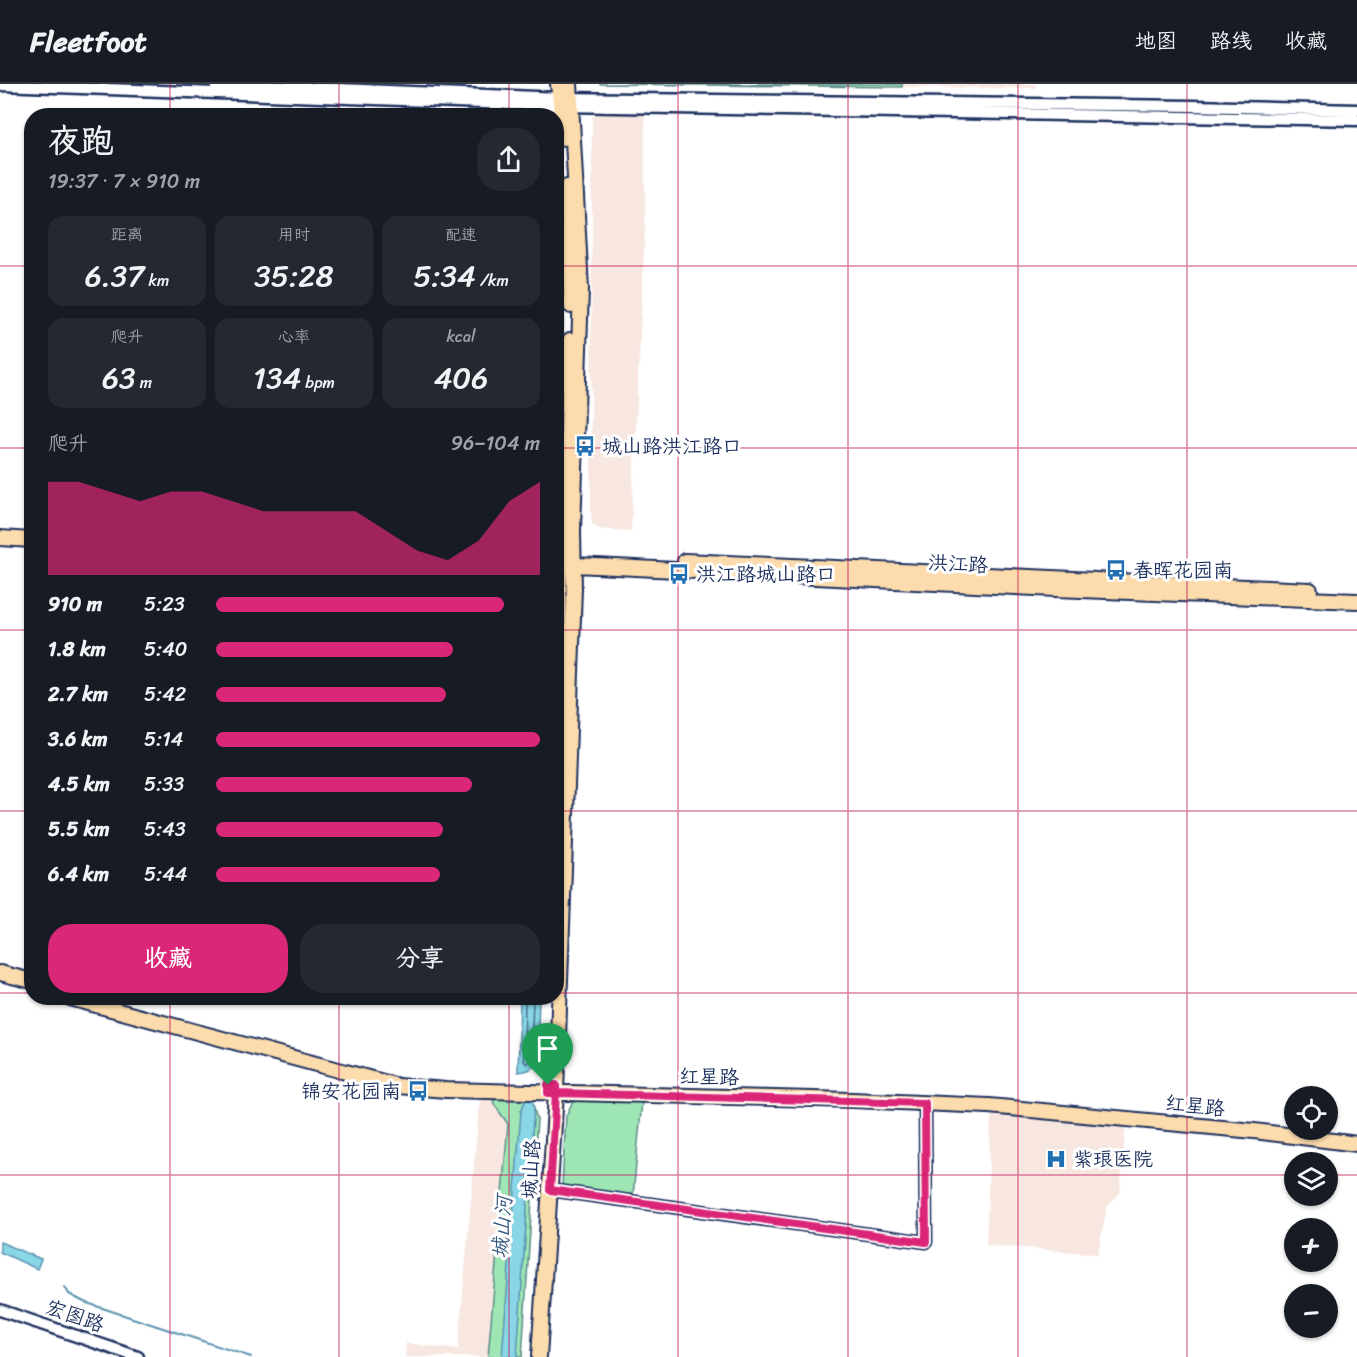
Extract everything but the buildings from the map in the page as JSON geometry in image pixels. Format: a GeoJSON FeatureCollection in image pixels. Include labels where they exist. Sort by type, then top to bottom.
{"type":"FeatureCollection","features":[{"type":"Feature","properties":{"kind":"main road","name":"城山路"},"geometry":{"type":"LineString","coordinates":[[564,546],[581,289],[565,96]]}},
{"type":"Feature","properties":{"kind":"main road"},"geometry":{"type":"LineString","coordinates":[[0,538],[24,540]]}},
{"type":"Feature","properties":{"kind":"main road"},"geometry":{"type":"LineString","coordinates":[[0,547],[24,548]]}},
{"type":"Feature","properties":{"kind":"main road","name":"洪江路"},"geometry":{"type":"LineString","coordinates":[[564,561],[906,570],[1357,592]]}},
{"type":"Feature","properties":{"kind":"main road","name":"洪江路"},"geometry":{"type":"LineString","coordinates":[[564,561],[1357,601]]}},
{"type":"Feature","properties":{"kind":"main road"},"geometry":{"type":"LineString","coordinates":[[0,973],[24,979]]}},
{"type":"Feature","properties":{"kind":"main road"},"geometry":{"type":"LineString","coordinates":[[0,979],[24,985]]}},
{"type":"Feature","properties":{"kind":"main road","name":"红星路"},"geometry":{"type":"LineString","coordinates":[[96,1005],[398,1086],[446,1090],[688,1087],[992,1098],[1357,1137]]}},
{"type":"Feature","properties":{"kind":"main road","name":"红星路"},"geometry":{"type":"LineString","coordinates":[[123,1005],[400,1078],[552,1089],[989,1106],[1357,1144]]}},
{"type":"Feature","properties":{"kind":"main road","name":"城山路"},"geometry":{"type":"LineString","coordinates":[[533,1357],[552,1089],[550,1005]]}},
{"type":"Feature","properties":{"kind":"main road","name":"城山路"},"geometry":{"type":"LineString","coordinates":[[539,1357],[550,1190],[554,1005]]}},
{"type":"Feature","properties":{"kind":"street"},"geometry":{"type":"LineString","coordinates":[[215,84],[1357,120]]}},
{"type":"Feature","properties":{"kind":"street"},"geometry":{"type":"LineString","coordinates":[[0,85],[1357,110]]}},
{"type":"Feature","properties":{"kind":"street"},"geometry":{"type":"LineString","coordinates":[[550,1190],[926,1242],[925,1103]]}},
{"type":"Feature","properties":{"kind":"street","name":"宏图路"},"geometry":{"type":"LineString","coordinates":[[0,1310],[138,1357]]}},
{"type":"Feature","properties":{"kind":"shaded area"},"geometry":{"type":"Polygon","coordinates":[[[902,84],[1036,84],[1036,88],[902,87],[902,84]]]}},
{"type":"Feature","properties":{"kind":"shaded area"},"geometry":{"type":"Polygon","coordinates":[[[599,111],[645,113],[645,229],[631,531],[599,529],[592,524],[591,516],[592,118],[599,111]]]}},
{"type":"Feature","properties":{"kind":"shaded area"},"geometry":{"type":"Polygon","coordinates":[[[480,1097],[493,1098],[494,1104],[508,1124],[488,1357],[405,1357],[406,1343],[458,1350],[480,1097]]]}},
{"type":"Feature","properties":{"kind":"shaded area","name":"紫琅医院"},"geometry":{"type":"Polygon","coordinates":[[[991,1114],[1126,1126],[1120,1193],[1107,1207],[1098,1254],[986,1245],[991,1114]]]}},
{"type":"Feature","properties":{"kind":"green space"},"geometry":{"type":"Polygon","coordinates":[[[599,84],[902,84],[902,87],[599,84]]]}},
{"type":"Feature","properties":{"kind":"green space"},"geometry":{"type":"Polygon","coordinates":[[[564,258],[565,285],[564,304],[564,258]]]}},
{"type":"Feature","properties":{"kind":"green space"},"geometry":{"type":"Polygon","coordinates":[[[493,1098],[532,1101],[537,1120],[522,1357],[488,1357],[508,1124],[494,1104],[493,1098]]]}},
{"type":"Feature","properties":{"kind":"green space"},"geometry":{"type":"Polygon","coordinates":[[[578,1100],[642,1101],[633,1196],[562,1186],[566,1116],[572,1103],[578,1100]]]}},
{"type":"Feature","properties":{"kind":"water"},"geometry":{"type":"Polygon","coordinates":[[[520,1005],[539,1005],[537,1061],[529,1070],[518,1072],[520,1005]]]}},
{"type":"Feature","properties":{"kind":"water"},"geometry":{"type":"Polygon","coordinates":[[[526,1099],[532,1101],[534,1106],[517,1357],[502,1357],[521,1111],[526,1099]]]}},
{"type":"Feature","properties":{"kind":"water"},"geometry":{"type":"Polygon","coordinates":[[[0,1242],[41,1259],[37,1269],[0,1252],[0,1242]]]}},
{"type":"Feature","properties":{"kind":"waterway"},"geometry":{"type":"LineString","coordinates":[[65,1287],[69,1294],[84,1302],[251,1357]]}},
{"type":"Feature","properties":{"kind":"place","name":"城山路洪江路口"},"geometry":{"type":"Point","coordinates":[585,446]}},
{"type":"Feature","properties":{"kind":"place","name":"春晖花园南"},"geometry":{"type":"Point","coordinates":[1116,570]}},
{"type":"Feature","properties":{"kind":"place","name":"洪江路城山路口"},"geometry":{"type":"Point","coordinates":[679,574]}},
{"type":"Feature","properties":{"kind":"place","name":"锦安花园南"},"geometry":{"type":"Point","coordinates":[418,1091]}},
{"type":"Feature","properties":{"kind":"place","name":"紫琅医院"},"geometry":{"type":"Point","coordinates":[1056,1159]}},
{"type":"Feature","properties":{"kind":"route"},"geometry":{"type":"LineString","coordinates":[[548,1085],[548,1093],[556,1093],[853,1100],[925,1103],[926,1242],[550,1190],[556,1093],[556,1085],[548,1085]]}},
{"type":"Feature","properties":{"kind":"water label","name":"城山河"},"geometry":{"type":"Point","coordinates":[502,1227]}}]}
